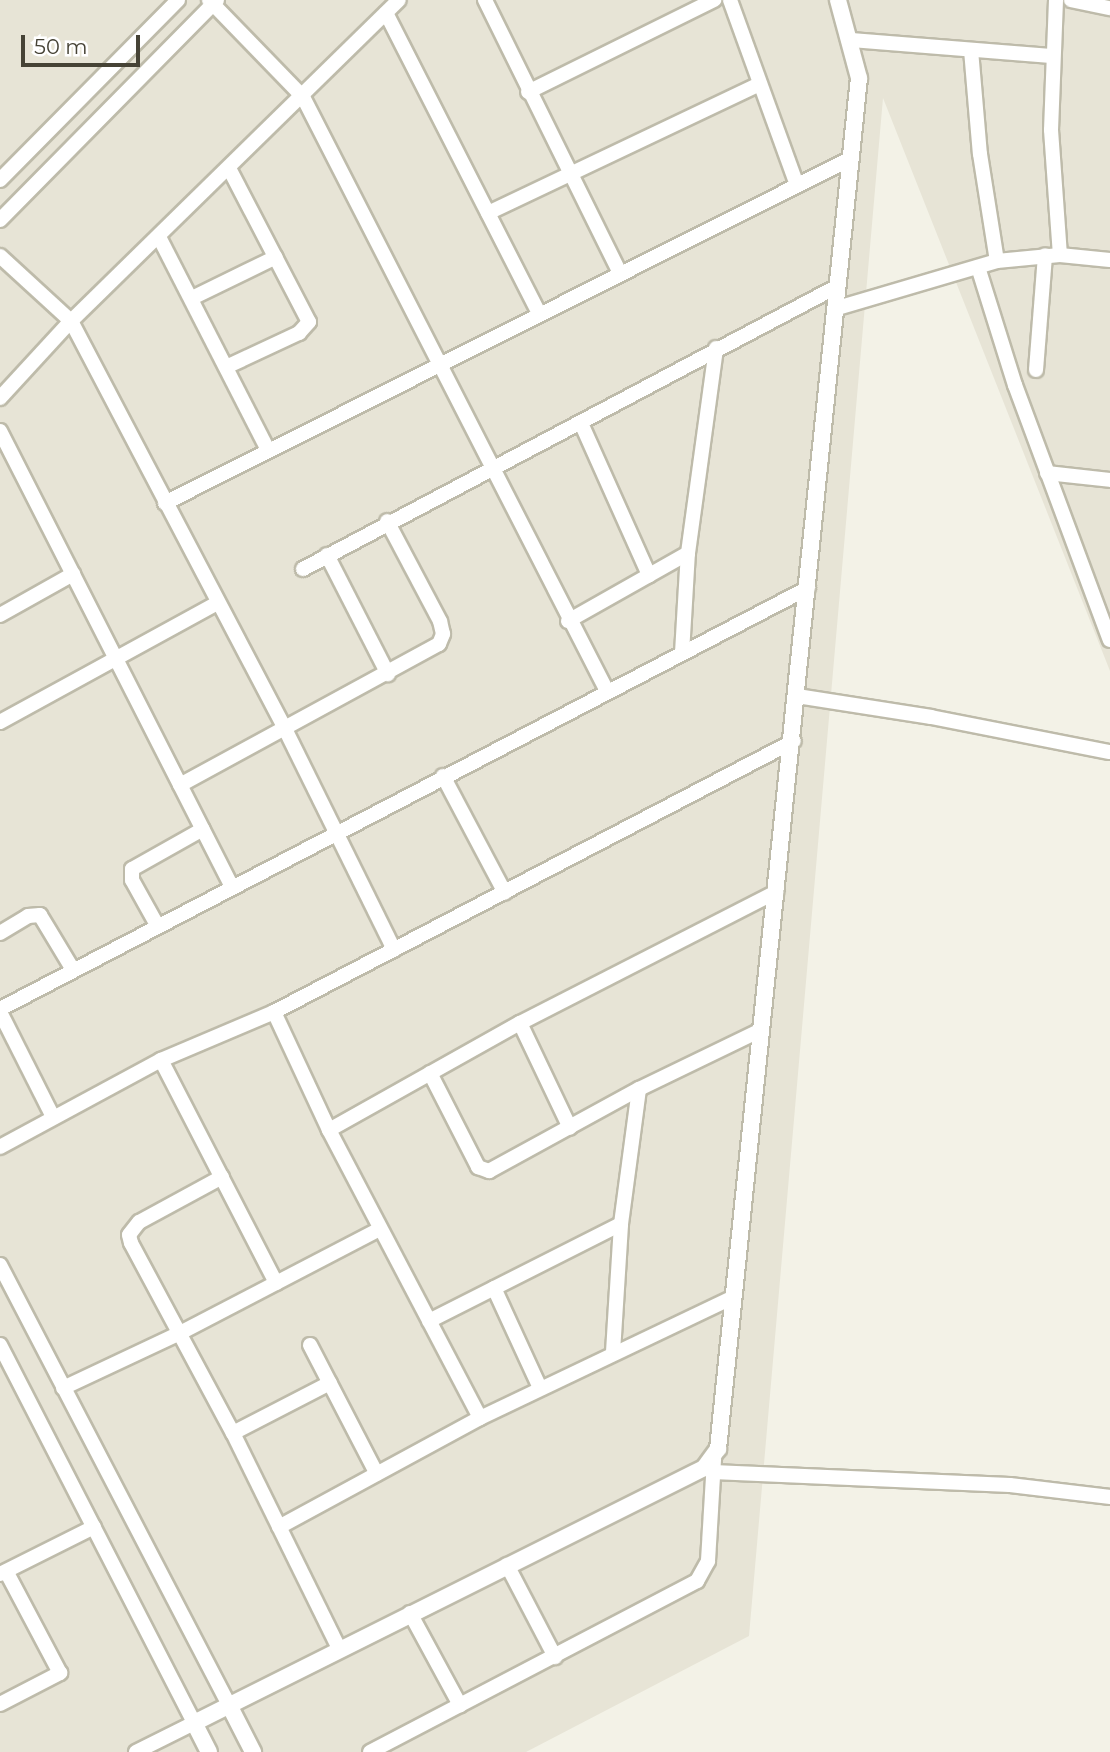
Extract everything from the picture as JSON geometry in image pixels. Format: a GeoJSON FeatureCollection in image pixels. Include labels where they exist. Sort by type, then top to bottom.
{"type":"FeatureCollection","features":[{"type":"Feature","properties":{"kind":"street"},"geometry":{"type":"LineString","coordinates":[[0,180],[178,0]]}},
{"type":"Feature","properties":{"kind":"street"},"geometry":{"type":"LineString","coordinates":[[0,398],[71,321],[230,170],[399,0]]}},
{"type":"Feature","properties":{"kind":"street"},"geometry":{"type":"LineString","coordinates":[[485,0],[528,92],[621,273]]}},
{"type":"Feature","properties":{"kind":"street"},"geometry":{"type":"LineString","coordinates":[[528,92],[714,0]]}},
{"type":"Feature","properties":{"kind":"street"},"geometry":{"type":"LineString","coordinates":[[730,0],[797,185]]}},
{"type":"Feature","properties":{"kind":"street"},"geometry":{"type":"LineString","coordinates":[[370,1752],[697,1581],[708,1561],[713,1466],[719,1449],[761,1030],[794,741],[836,287],[859,78],[852,40],[838,0]]}},
{"type":"Feature","properties":{"kind":"street"},"geometry":{"type":"LineString","coordinates":[[1056,0],[1050,56],[1051,150],[1060,255]]}},
{"type":"Feature","properties":{"kind":"street"},"geometry":{"type":"LineString","coordinates":[[1071,0],[1110,8]]}},
{"type":"Feature","properties":{"kind":"street"},"geometry":{"type":"LineString","coordinates":[[0,219],[213,1],[303,97],[490,470],[607,691]]}},
{"type":"Feature","properties":{"kind":"street"},"geometry":{"type":"LineString","coordinates":[[386,13],[539,313]]}},
{"type":"Feature","properties":{"kind":"street"},"geometry":{"type":"LineString","coordinates":[[852,40],[1050,56]]}},
{"type":"Feature","properties":{"kind":"street"},"geometry":{"type":"LineString","coordinates":[[971,50],[981,163],[997,261]]}},
{"type":"Feature","properties":{"kind":"street"},"geometry":{"type":"LineString","coordinates":[[488,213],[569,172],[760,84]]}},
{"type":"Feature","properties":{"kind":"street"},"geometry":{"type":"LineString","coordinates":[[165,503],[436,364],[850,159]]}},
{"type":"Feature","properties":{"kind":"street"},"geometry":{"type":"LineString","coordinates":[[226,367],[299,333],[309,322],[230,170]]}},
{"type":"Feature","properties":{"kind":"street"},"geometry":{"type":"LineString","coordinates":[[159,237],[268,450]]}},
{"type":"Feature","properties":{"kind":"street"},"geometry":{"type":"LineString","coordinates":[[1036,370],[1045,255]]}},
{"type":"Feature","properties":{"kind":"street"},"geometry":{"type":"LineString","coordinates":[[834,309],[997,261],[1045,255],[1110,260]]}},
{"type":"Feature","properties":{"kind":"street"},"geometry":{"type":"LineString","coordinates":[[0,257],[71,321],[285,729],[394,950]]}},
{"type":"Feature","properties":{"kind":"street"},"geometry":{"type":"LineString","coordinates":[[192,298],[275,257]]}},
{"type":"Feature","properties":{"kind":"street"},"geometry":{"type":"LineString","coordinates":[[978,267],[1047,472],[1110,640]]}},
{"type":"Feature","properties":{"kind":"street"},"geometry":{"type":"LineString","coordinates":[[303,569],[387,521],[581,423],[716,348],[836,287]]}},
{"type":"Feature","properties":{"kind":"street"},"geometry":{"type":"LineString","coordinates":[[682,653],[688,553],[716,348]]}},
{"type":"Feature","properties":{"kind":"street"},"geometry":{"type":"LineString","coordinates":[[581,423],[649,575]]}},
{"type":"Feature","properties":{"kind":"street"},"geometry":{"type":"LineString","coordinates":[[0,431],[118,658],[232,887]]}},
{"type":"Feature","properties":{"kind":"street"},"geometry":{"type":"LineString","coordinates":[[1047,472],[1110,480]]}},
{"type":"Feature","properties":{"kind":"street"},"geometry":{"type":"LineString","coordinates":[[180,785],[428,652],[443,634],[387,521]]}},
{"type":"Feature","properties":{"kind":"street"},"geometry":{"type":"LineString","coordinates":[[568,621],[688,553]]}},
{"type":"Feature","properties":{"kind":"street"},"geometry":{"type":"LineString","coordinates":[[327,555],[388,674]]}},
{"type":"Feature","properties":{"kind":"street"},"geometry":{"type":"LineString","coordinates":[[0,615],[73,574]]}},
{"type":"Feature","properties":{"kind":"street"},"geometry":{"type":"LineString","coordinates":[[53,1117],[0,1010],[72,968],[808,588]]}},
{"type":"Feature","properties":{"kind":"street"},"geometry":{"type":"LineString","coordinates":[[0,722],[217,603]]}},
{"type":"Feature","properties":{"kind":"street"},"geometry":{"type":"LineString","coordinates":[[797,696],[931,717],[1110,752]]}},
{"type":"Feature","properties":{"kind":"street"},"geometry":{"type":"LineString","coordinates":[[0,1147],[161,1060],[274,1012],[794,741]]}},
{"type":"Feature","properties":{"kind":"street"},"geometry":{"type":"LineString","coordinates":[[443,776],[505,893]]}},
{"type":"Feature","properties":{"kind":"street"},"geometry":{"type":"LineString","coordinates":[[157,925],[132,880],[132,869],[202,829]]}},
{"type":"Feature","properties":{"kind":"street"},"geometry":{"type":"LineString","coordinates":[[328,1130],[520,1023],[776,892]]}},
{"type":"Feature","properties":{"kind":"street"},"geometry":{"type":"LineString","coordinates":[[0,933],[28,916],[40,915],[72,968]]}},
{"type":"Feature","properties":{"kind":"street"},"geometry":{"type":"LineString","coordinates":[[274,1012],[328,1130],[481,1418]]}},
{"type":"Feature","properties":{"kind":"street"},"geometry":{"type":"LineString","coordinates":[[520,1023],[570,1128]]}},
{"type":"Feature","properties":{"kind":"street"},"geometry":{"type":"LineString","coordinates":[[430,1073],[483,1170],[496,1169],[639,1089],[761,1030]]}},
{"type":"Feature","properties":{"kind":"street"},"geometry":{"type":"LineString","coordinates":[[161,1060],[276,1283]]}},
{"type":"Feature","properties":{"kind":"street"},"geometry":{"type":"LineString","coordinates":[[613,1352],[621,1224],[639,1089]]}},
{"type":"Feature","properties":{"kind":"street"},"geometry":{"type":"LineString","coordinates":[[222,1177],[139,1222],[130,1235],[233,1433],[339,1648]]}},
{"type":"Feature","properties":{"kind":"street"},"geometry":{"type":"LineString","coordinates":[[429,1321],[621,1224]]}},
{"type":"Feature","properties":{"kind":"street"},"geometry":{"type":"LineString","coordinates":[[62,1388],[180,1333],[380,1228]]}},
{"type":"Feature","properties":{"kind":"street"},"geometry":{"type":"LineString","coordinates":[[0,1265],[253,1752]]}},
{"type":"Feature","properties":{"kind":"street"},"geometry":{"type":"LineString","coordinates":[[494,1288],[540,1388]]}},
{"type":"Feature","properties":{"kind":"street"},"geometry":{"type":"LineString","coordinates":[[279,1527],[540,1388],[734,1297]]}},
{"type":"Feature","properties":{"kind":"street"},"geometry":{"type":"LineString","coordinates":[[0,1345],[209,1752]]}},
{"type":"Feature","properties":{"kind":"street"},"geometry":{"type":"LineString","coordinates":[[310,1345],[377,1474]]}},
{"type":"Feature","properties":{"kind":"street"},"geometry":{"type":"LineString","coordinates":[[233,1433],[330,1383]]}},
{"type":"Feature","properties":{"kind":"street"},"geometry":{"type":"LineString","coordinates":[[136,1752],[339,1648],[713,1466],[1010,1485],[1110,1497]]}},
{"type":"Feature","properties":{"kind":"street"},"geometry":{"type":"LineString","coordinates":[[0,1704],[60,1673],[3,1573],[94,1527]]}},
{"type":"Feature","properties":{"kind":"street"},"geometry":{"type":"LineString","coordinates":[[508,1565],[555,1657]]}},
{"type":"Feature","properties":{"kind":"street"},"geometry":{"type":"LineString","coordinates":[[410,1613],[460,1706]]}},
{"type":"Feature","properties":{"kind":"shaded area"},"geometry":{"type":"Polygon","coordinates":[[[0,0],[1110,0],[1110,671],[883,98],[749,1636],[526,1752],[0,1752],[0,0]]]}}]}
